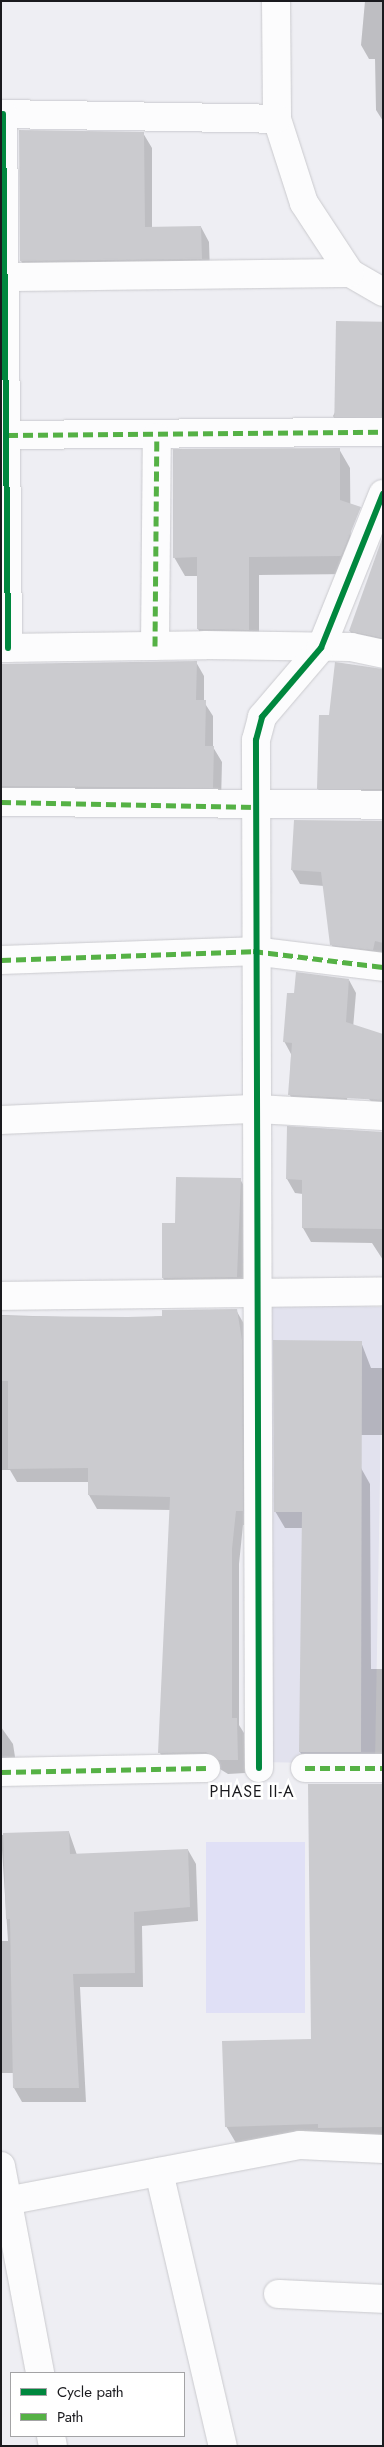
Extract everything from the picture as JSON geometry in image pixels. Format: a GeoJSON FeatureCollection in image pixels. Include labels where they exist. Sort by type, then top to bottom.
{"type":"FeatureCollection","features":[{"type":"Feature","properties":{"kind":"street"},"geometry":{"type":"LineString","coordinates":[[276,1],[277,119],[304,204],[350,273],[383,292]]}},
{"type":"Feature","properties":{"kind":"street"},"geometry":{"type":"LineString","coordinates":[[277,119],[2,114],[8,435],[5,648],[155,646],[351,647],[383,654]]}},
{"type":"Feature","properties":{"kind":"street"},"geometry":{"type":"LineString","coordinates":[[6,277],[350,273]]}},
{"type":"Feature","properties":{"kind":"street"},"geometry":{"type":"LineString","coordinates":[[8,435],[157,437],[383,432]]}},
{"type":"Feature","properties":{"kind":"street"},"geometry":{"type":"LineString","coordinates":[[155,646],[157,437]]}},
{"type":"Feature","properties":{"kind":"street"},"geometry":{"type":"LineString","coordinates":[[259,1768],[260,1294],[253,951],[256,740],[262,717],[321,648],[383,494]]}},
{"type":"Feature","properties":{"kind":"street"},"geometry":{"type":"LineString","coordinates":[[1,802],[256,806],[383,805]]}},
{"type":"Feature","properties":{"kind":"street"},"geometry":{"type":"LineString","coordinates":[[1,960],[253,951],[383,967]]}},
{"type":"Feature","properties":{"kind":"street"},"geometry":{"type":"LineString","coordinates":[[1,1120],[257,1108],[383,1116]]}},
{"type":"Feature","properties":{"kind":"street"},"geometry":{"type":"LineString","coordinates":[[1,1296],[383,1291]]}},
{"type":"Feature","properties":{"kind":"street"},"geometry":{"type":"LineString","coordinates":[[1,1772],[206,1768]]}},
{"type":"Feature","properties":{"kind":"street"},"geometry":{"type":"LineString","coordinates":[[304,1768],[383,1768]]}},
{"type":"Feature","properties":{"kind":"street"},"geometry":{"type":"LineString","coordinates":[[4,2202],[300,2145],[383,2149]]}},
{"type":"Feature","properties":{"kind":"street"},"geometry":{"type":"LineString","coordinates":[[1,2166],[4,2202],[40,2372]]}},
{"type":"Feature","properties":{"kind":"street"},"geometry":{"type":"LineString","coordinates":[[159,2172],[224,2446]]}},
{"type":"Feature","properties":{"kind":"street"},"geometry":{"type":"LineString","coordinates":[[278,2294],[383,2299]]}},
{"type":"Feature","properties":{"kind":"shaded area"},"geometry":{"type":"Polygon","coordinates":[[[267,1305],[383,1307],[375,1764],[259,1762],[267,1305]]]}},
{"type":"Feature","properties":{"kind":"shaded area"},"geometry":{"type":"Polygon","coordinates":[[[206,1842],[305,1842],[305,2013],[206,2013],[206,1842]]]}},
{"type":"Feature","properties":{"kind":"building"},"geometry":{"type":"Polygon","coordinates":[[[19,130],[144,132],[145,227],[201,226],[202,259],[20,261],[19,130]]]}},
{"type":"Feature","properties":{"kind":"building"},"geometry":{"type":"Polygon","coordinates":[[[336,321],[383,322],[381,418],[334,417],[336,321]]]}},
{"type":"Feature","properties":{"kind":"building"},"geometry":{"type":"Polygon","coordinates":[[[340,448],[340,500],[361,507],[341,556],[249,557],[249,630],[197,629],[197,557],[173,558],[173,449],[340,448]]]}},
{"type":"Feature","properties":{"kind":"building"},"geometry":{"type":"Polygon","coordinates":[[[383,536],[383,638],[349,631],[383,536]]]}},
{"type":"Feature","properties":{"kind":"building"},"geometry":{"type":"Polygon","coordinates":[[[197,661],[196,700],[206,700],[205,746],[214,746],[213,788],[1,786],[1,664],[197,661]]]}},
{"type":"Feature","properties":{"kind":"building"},"geometry":{"type":"Polygon","coordinates":[[[335,662],[383,669],[383,789],[317,789],[319,715],[329,715],[335,662]]]}},
{"type":"Feature","properties":{"kind":"building"},"geometry":{"type":"Polygon","coordinates":[[[294,820],[383,821],[383,943],[375,941],[373,950],[330,945],[321,872],[291,870],[294,820]]]}},
{"type":"Feature","properties":{"kind":"building"},"geometry":{"type":"Polygon","coordinates":[[[296,972],[349,979],[346,1022],[383,1034],[383,1100],[288,1095],[292,1043],[283,1042],[287,993],[294,993],[296,972]]]}},
{"type":"Feature","properties":{"kind":"building"},"geometry":{"type":"Polygon","coordinates":[[[287,1126],[383,1132],[383,1229],[302,1228],[302,1180],[286,1179],[287,1126]]]}},
{"type":"Feature","properties":{"kind":"building"},"geometry":{"type":"Polygon","coordinates":[[[176,1177],[241,1178],[237,1277],[162,1278],[162,1223],[175,1223],[176,1177]]]}},
{"type":"Feature","properties":{"kind":"building"},"geometry":{"type":"Polygon","coordinates":[[[237,1309],[242,1340],[243,1511],[236,1511],[232,1549],[232,1718],[237,1718],[238,1760],[219,1760],[206,1752],[158,1753],[170,1497],[88,1495],[88,1468],[8,1469],[8,1381],[1,1381],[1,1316],[162,1316],[162,1310],[237,1309]]]}},
{"type":"Feature","properties":{"kind":"building"},"geometry":{"type":"Polygon","coordinates":[[[273,1340],[362,1341],[361,1752],[299,1752],[302,1512],[274,1512],[273,1340]]]}},
{"type":"Feature","properties":{"kind":"building"},"geometry":{"type":"Polygon","coordinates":[[[308,1784],[383,1784],[383,2127],[318,2128],[318,2124],[225,2127],[222,2041],[311,2039],[308,1784]]]}},
{"type":"Feature","properties":{"kind":"building"},"geometry":{"type":"Polygon","coordinates":[[[69,1831],[70,1854],[188,1849],[190,1907],[134,1912],[135,1973],[73,1974],[79,2088],[13,2088],[10,1919],[6,1919],[3,1833],[69,1831]]]}},
{"type":"Feature","properties":{"kind":"marked path"},"geometry":{"type":"LineString","coordinates":[[8,435],[383,432]]}},
{"type":"Feature","properties":{"kind":"marked path"},"geometry":{"type":"LineString","coordinates":[[155,646],[157,437]]}},
{"type":"Feature","properties":{"kind":"marked path"},"geometry":{"type":"LineString","coordinates":[[1,802],[256,807]]}},
{"type":"Feature","properties":{"kind":"marked path"},"geometry":{"type":"LineString","coordinates":[[1,960],[253,951],[383,967]]}},
{"type":"Feature","properties":{"kind":"marked path"},"geometry":{"type":"LineString","coordinates":[[1,1772],[206,1768]]}},
{"type":"Feature","properties":{"kind":"marked path"},"geometry":{"type":"LineString","coordinates":[[305,1768],[383,1768]]}},
{"type":"Feature","properties":{"kind":"cycle path"},"geometry":{"type":"LineString","coordinates":[[3,114],[8,648]]}},
{"type":"Feature","properties":{"kind":"cycle path"},"geometry":{"type":"LineString","coordinates":[[259,1768],[256,740],[262,717],[321,648],[383,494]]}},
{"type":"Feature","properties":{"kind":"district","name":"PHASE II-A"},"geometry":{"type":"Point","coordinates":[252,1792]}}]}
